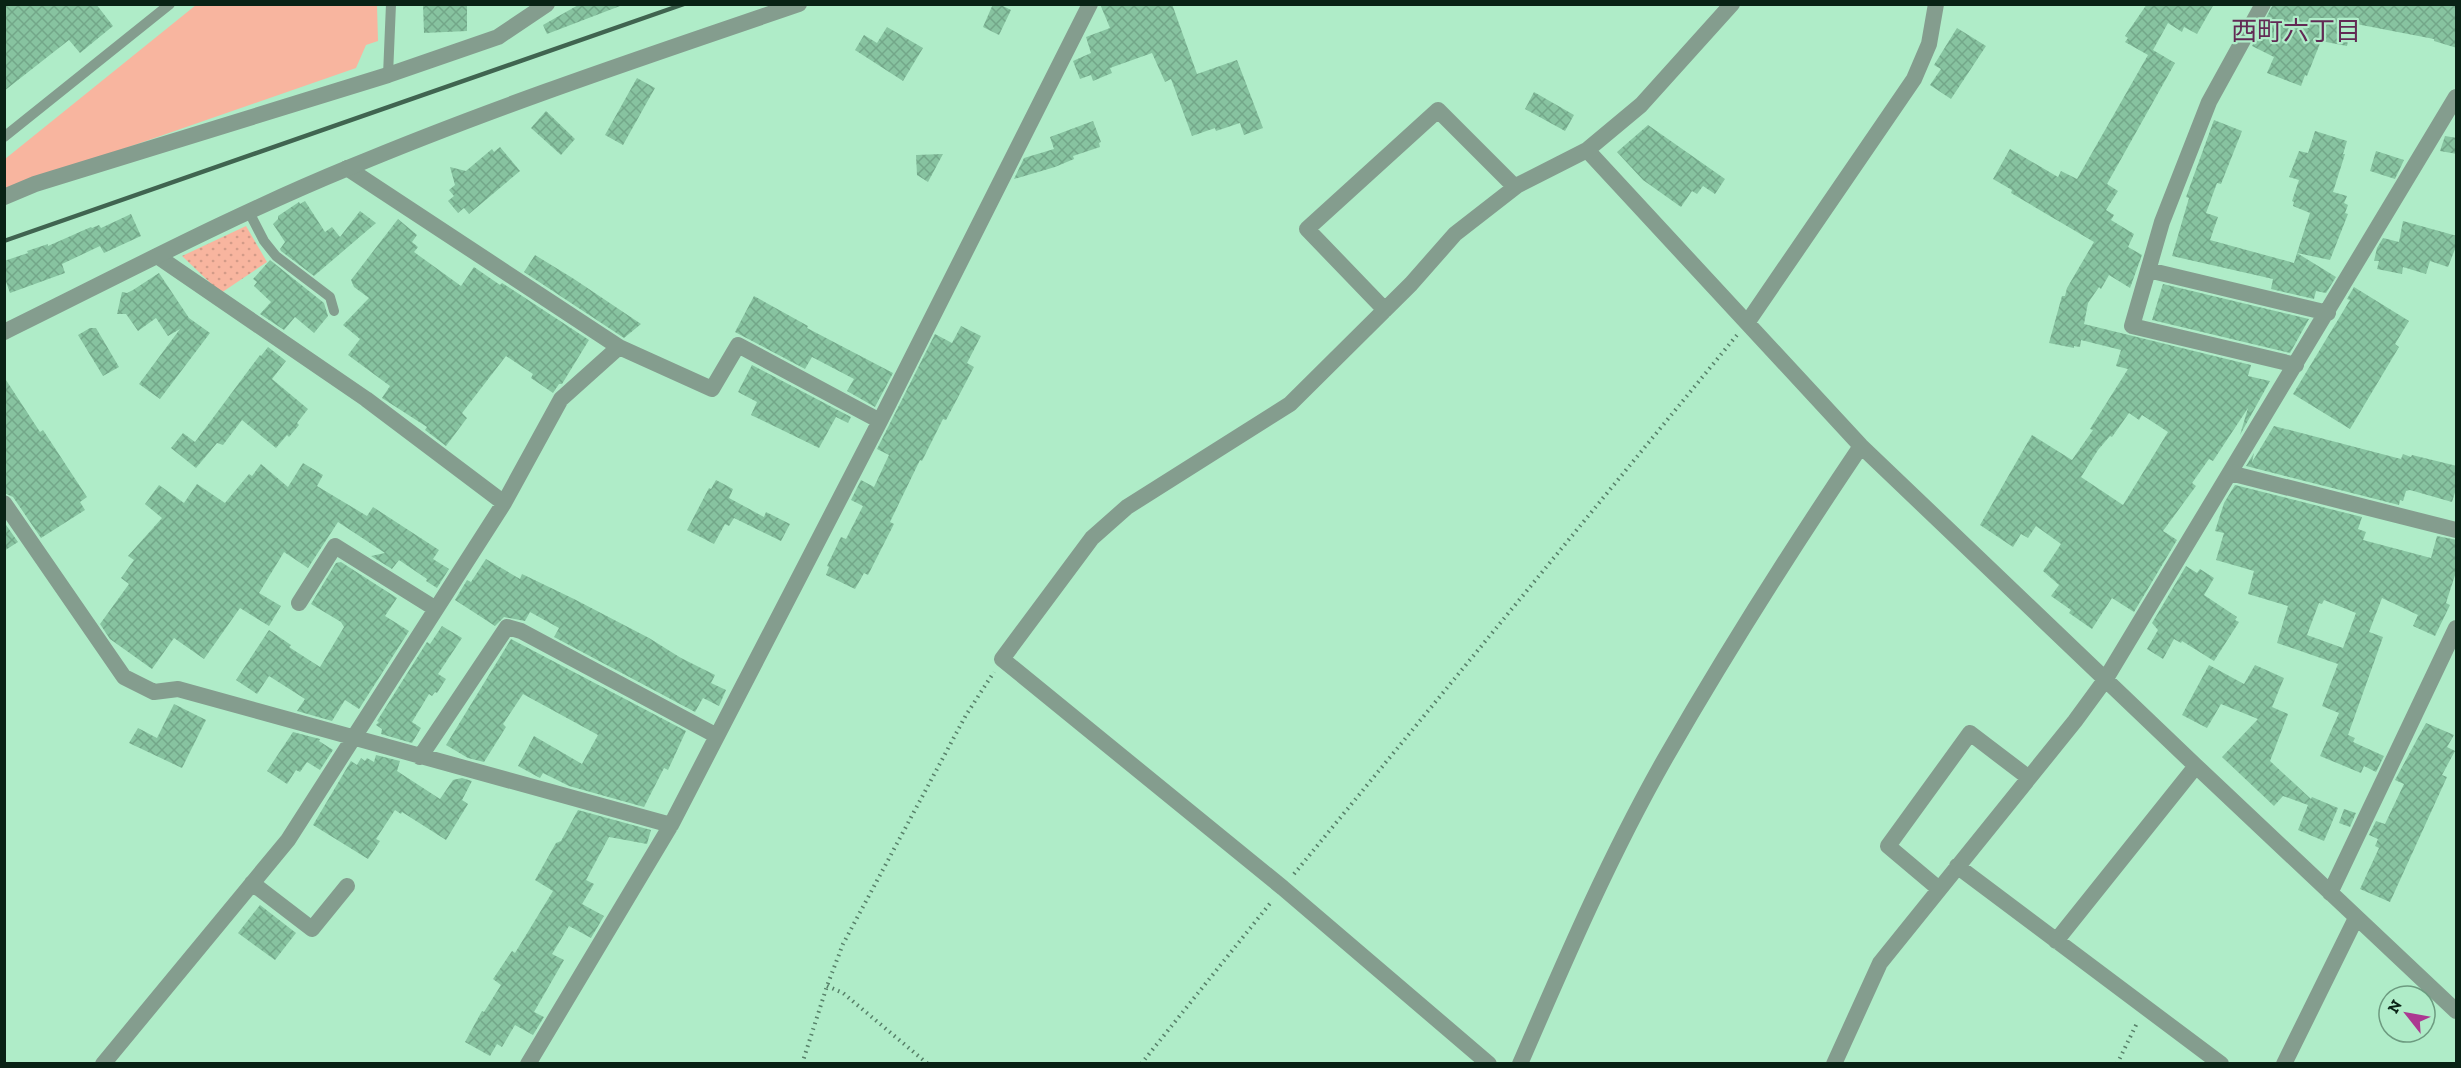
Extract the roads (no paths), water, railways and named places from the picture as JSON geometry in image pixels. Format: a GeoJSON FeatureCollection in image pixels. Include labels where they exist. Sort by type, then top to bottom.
{"type":"FeatureCollection","features":[{"type":"Feature","properties":{"kind":"street"},"geometry":{"type":"LineString","coordinates":[[4,197],[35,184],[388,75],[498,37],[547,4]]}},
{"type":"Feature","properties":{"kind":"street"},"geometry":{"type":"LineString","coordinates":[[4,332],[249,212],[347,168],[540,92],[799,4]]}},
{"type":"Feature","properties":{"kind":"street"},"geometry":{"type":"LineString","coordinates":[[528,1064],[671,825],[880,421],[1090,4]]}},
{"type":"Feature","properties":{"kind":"street"},"geometry":{"type":"LineString","coordinates":[[1489,1064],[1283,888],[1002,658],[1092,538],[1127,507],[1290,404],[1411,284],[1455,234],[1515,187],[1587,150],[1641,105],[1732,4]]}},
{"type":"Feature","properties":{"kind":"street"},"geometry":{"type":"LineString","coordinates":[[1747,323],[1914,79],[1929,44],[1936,4]]}},
{"type":"Feature","properties":{"kind":"street"},"geometry":{"type":"LineString","coordinates":[[2263,4],[2209,102],[2162,222],[2132,326],[2296,364]]}},
{"type":"Feature","properties":{"kind":"street"},"geometry":{"type":"LineString","coordinates":[[1834,1064],[1880,963],[2105,680],[2457,97]]}},
{"type":"Feature","properties":{"kind":"street"},"geometry":{"type":"LineString","coordinates":[[1385,310],[1307,229],[1438,110],[1515,187]]}},
{"type":"Feature","properties":{"kind":"street"},"geometry":{"type":"LineString","coordinates":[[1587,150],[1861,446],[2356,918],[2457,1011]]}},
{"type":"Feature","properties":{"kind":"street"},"geometry":{"type":"LineString","coordinates":[[347,168],[619,347],[712,389],[738,345],[880,421]]}},
{"type":"Feature","properties":{"kind":"street"},"geometry":{"type":"LineString","coordinates":[[157,256],[366,399],[504,503]]}},
{"type":"Feature","properties":{"kind":"street"},"geometry":{"type":"LineString","coordinates":[[2148,270],[2328,313]]}},
{"type":"Feature","properties":{"kind":"street"},"geometry":{"type":"LineString","coordinates":[[103,1064],[288,840],[504,503],[561,399],[619,347]]}},
{"type":"Feature","properties":{"kind":"street"},"geometry":{"type":"LineString","coordinates":[[1520,1064],[1580,927],[1666,758],[1740,633],[1861,446]]}},
{"type":"Feature","properties":{"kind":"street"},"geometry":{"type":"LineString","coordinates":[[2230,473],[2457,530]]}},
{"type":"Feature","properties":{"kind":"street"},"geometry":{"type":"LineString","coordinates":[[4,503],[124,677],[154,692],[178,689],[671,825]]}},
{"type":"Feature","properties":{"kind":"street"},"geometry":{"type":"LineString","coordinates":[[299,603],[335,546],[436,609]]}},
{"type":"Feature","properties":{"kind":"street"},"geometry":{"type":"LineString","coordinates":[[420,757],[507,627],[521,631],[717,736]]}},
{"type":"Feature","properties":{"kind":"street"},"geometry":{"type":"LineString","coordinates":[[2330,893],[2457,628]]}},
{"type":"Feature","properties":{"kind":"street"},"geometry":{"type":"LineString","coordinates":[[1939,889],[1888,846],[1970,733],[2029,778]]}},
{"type":"Feature","properties":{"kind":"street"},"geometry":{"type":"LineString","coordinates":[[2056,941],[2196,766]]}},
{"type":"Feature","properties":{"kind":"street"},"geometry":{"type":"LineString","coordinates":[[1957,866],[2221,1064]]}},
{"type":"Feature","properties":{"kind":"street"},"geometry":{"type":"LineString","coordinates":[[252,883],[312,929],[347,886]]}},
{"type":"Feature","properties":{"kind":"street"},"geometry":{"type":"LineString","coordinates":[[2284,1064],[2356,918]]}},
{"type":"Feature","properties":{"kind":"lane"},"geometry":{"type":"LineString","coordinates":[[4,137],[170,4]]}},
{"type":"Feature","properties":{"kind":"lane"},"geometry":{"type":"LineString","coordinates":[[388,75],[392,4]]}},
{"type":"Feature","properties":{"kind":"lane"},"geometry":{"type":"LineString","coordinates":[[249,212],[264,241],[276,256],[330,297],[334,311]]}},
{"type":"Feature","properties":{"kind":"railway"},"geometry":{"type":"LineString","coordinates":[[4,241],[684,4]]}},
{"type":"Feature","properties":{"kind":"district","name":"西町六丁目"},"geometry":{"type":"Point","coordinates":[2296,31]}}]}
